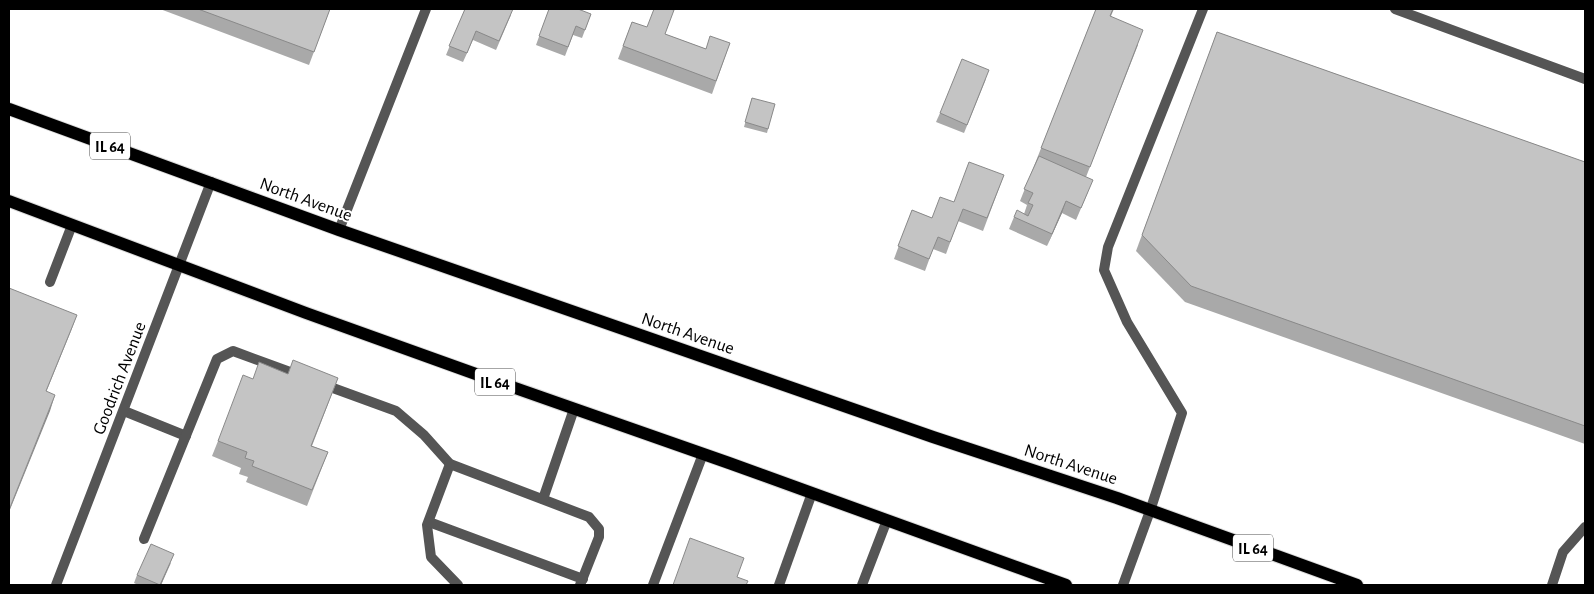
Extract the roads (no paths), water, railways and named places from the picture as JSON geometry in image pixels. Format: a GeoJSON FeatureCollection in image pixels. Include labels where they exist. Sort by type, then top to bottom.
{"type":"FeatureCollection","features":[{"type":"Feature","properties":{"kind":"main road","name":"North Avenue"},"geometry":{"type":"LineString","coordinates":[[9,109],[339,230],[933,437],[1117,498],[1357,585]]}},
{"type":"Feature","properties":{"kind":"main road","name":"IL 64"},"geometry":{"type":"LineString","coordinates":[[9,201],[306,313],[1066,585]]}},
{"type":"Feature","properties":{"kind":"street"},"geometry":{"type":"LineString","coordinates":[[339,230],[426,9]]}},
{"type":"Feature","properties":{"kind":"street"},"geometry":{"type":"LineString","coordinates":[[1123,585],[1182,414],[1127,322],[1104,270],[1108,247],[1203,9]]}},
{"type":"Feature","properties":{"kind":"street"},"geometry":{"type":"LineString","coordinates":[[1395,9],[1585,79]]}},
{"type":"Feature","properties":{"kind":"street","name":"Goodrich Avenue"},"geometry":{"type":"LineString","coordinates":[[56,585],[211,182]]}},
{"type":"Feature","properties":{"kind":"street"},"geometry":{"type":"LineString","coordinates":[[50,282],[72,225]]}},
{"type":"Feature","properties":{"kind":"street"},"geometry":{"type":"LineString","coordinates":[[144,539],[217,359],[233,351],[396,411],[424,435],[450,464],[589,517],[599,529],[600,537],[582,582],[429,522]]}},
{"type":"Feature","properties":{"kind":"street"},"geometry":{"type":"LineString","coordinates":[[543,499],[574,409]]}},
{"type":"Feature","properties":{"kind":"street"},"geometry":{"type":"LineString","coordinates":[[124,411],[186,436]]}},
{"type":"Feature","properties":{"kind":"street"},"geometry":{"type":"LineString","coordinates":[[653,585],[703,454]]}},
{"type":"Feature","properties":{"kind":"street"},"geometry":{"type":"LineString","coordinates":[[450,464],[428,525],[431,557],[458,585]]}},
{"type":"Feature","properties":{"kind":"street"},"geometry":{"type":"LineString","coordinates":[[779,585],[812,493]]}},
{"type":"Feature","properties":{"kind":"street"},"geometry":{"type":"LineString","coordinates":[[862,585],[887,520]]}},
{"type":"Feature","properties":{"kind":"street"},"geometry":{"type":"LineString","coordinates":[[1552,585],[1563,552],[1585,528]]}}]}
